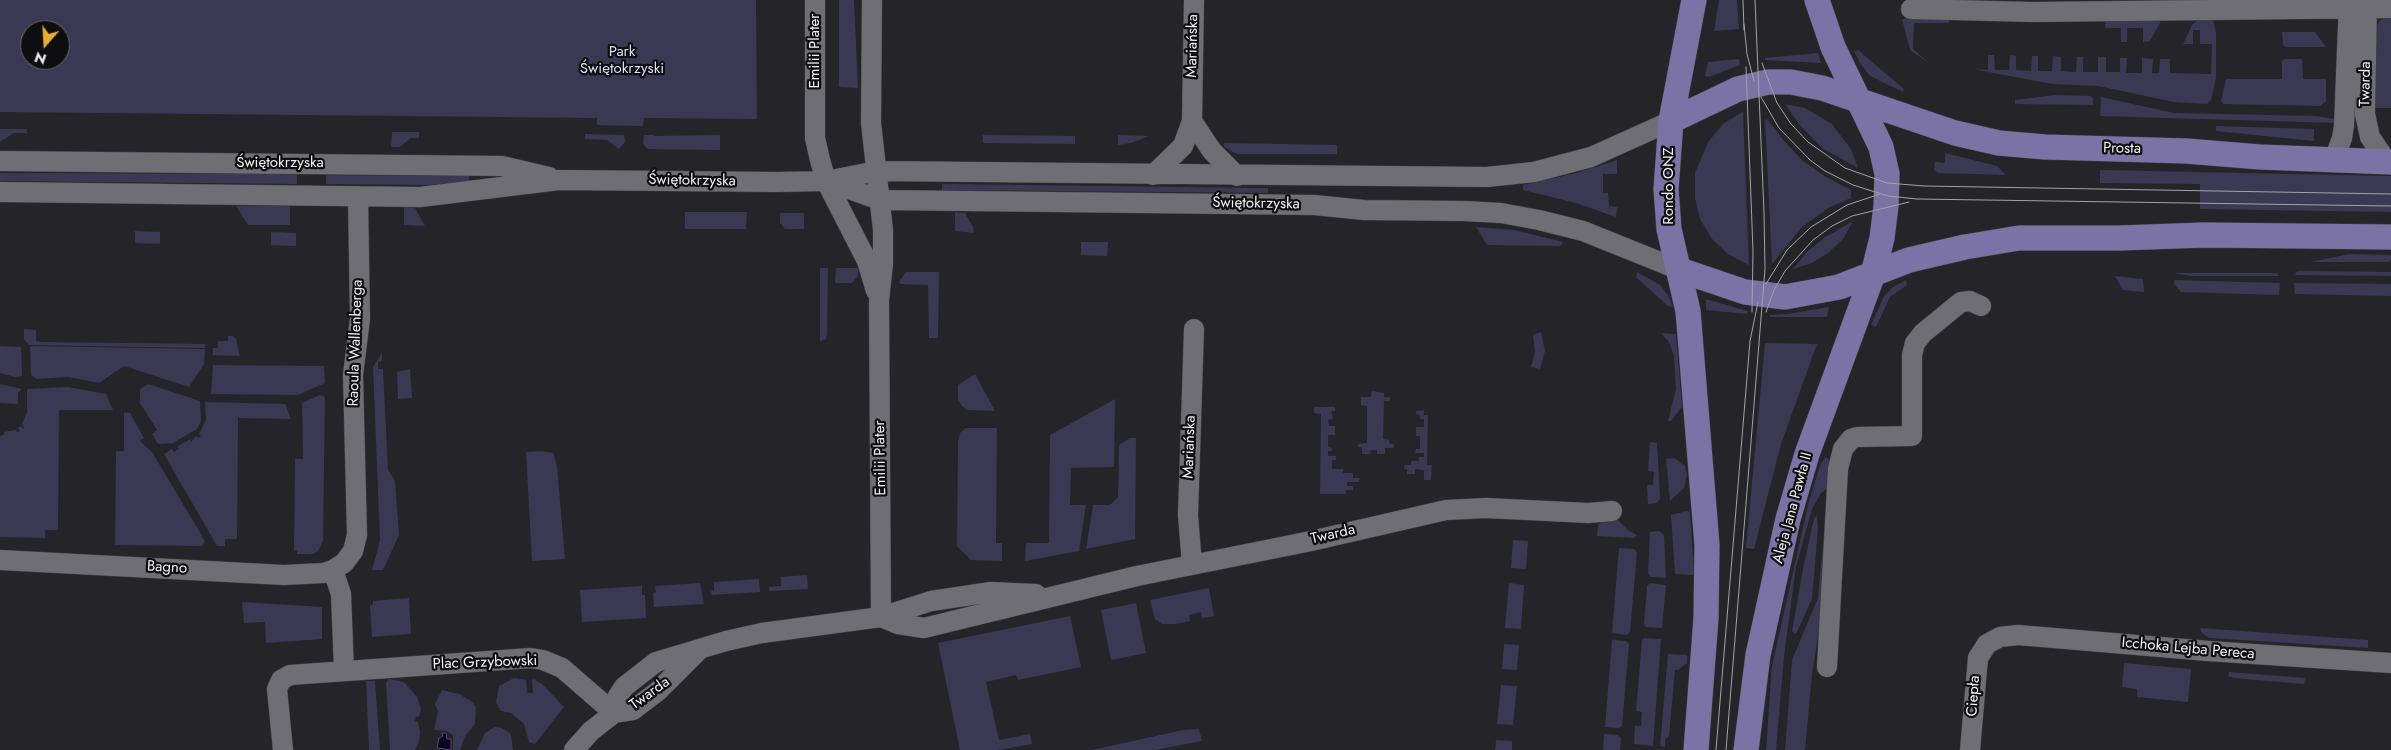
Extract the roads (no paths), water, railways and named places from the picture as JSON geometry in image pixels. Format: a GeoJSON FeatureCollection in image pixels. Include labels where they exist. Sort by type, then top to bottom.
{"type":"FeatureCollection","features":[{"type":"Feature","properties":{"kind":"main road"},"geometry":{"type":"LineString","coordinates":[[1671,121],[1694,0]]}},
{"type":"Feature","properties":{"kind":"main road"},"geometry":{"type":"LineString","coordinates":[[1817,0],[1833,48],[1878,140],[1887,174],[1885,224],[1873,274]]}},
{"type":"Feature","properties":{"kind":"main road"},"geometry":{"type":"LineString","coordinates":[[1671,121],[1728,93],[1768,82],[1810,85],[1859,100]]}},
{"type":"Feature","properties":{"kind":"main road","name":"Prosta"},"geometry":{"type":"LineString","coordinates":[[1859,100],[1955,133],[1998,143],[2045,147],[2186,151],[2260,157],[2389,162]]}},
{"type":"Feature","properties":{"kind":"main road","name":"Rondo ONZ"},"geometry":{"type":"LineString","coordinates":[[1671,121],[1667,204],[1669,230],[1680,270]]}},
{"type":"Feature","properties":{"kind":"main road"},"geometry":{"type":"LineString","coordinates":[[1696,750],[1706,618],[1708,553],[1690,326],[1680,270],[1745,292],[1785,297],[1821,291],[1909,260],[1965,247],[2019,238],[2120,238],[2204,235],[2391,237]]}},
{"type":"Feature","properties":{"kind":"main road","name":"Aleja Jana Pawła II"},"geometry":{"type":"LineString","coordinates":[[1746,750],[1758,655],[1788,519],[1807,454],[1873,274]]}},
{"type":"Feature","properties":{"kind":"street","name":"Emilii Plater"},"geometry":{"type":"LineString","coordinates":[[815,0],[816,138],[826,181],[867,261],[879,300]]}},
{"type":"Feature","properties":{"kind":"street","name":"Emilii Plater"},"geometry":{"type":"LineString","coordinates":[[872,0],[872,123],[880,200],[883,256],[879,300],[881,617]]}},
{"type":"Feature","properties":{"kind":"street","name":"Mariańska"},"geometry":{"type":"LineString","coordinates":[[1153,175],[1183,146],[1192,121],[1194,0]]}},
{"type":"Feature","properties":{"kind":"street"},"geometry":{"type":"LineString","coordinates":[[1911,9],[2033,12],[2358,4],[2391,8]]}},
{"type":"Feature","properties":{"kind":"street","name":"Twarda"},"geometry":{"type":"LineString","coordinates":[[2334,160],[2344,126],[2358,4]]}},
{"type":"Feature","properties":{"kind":"street","name":"Twarda"},"geometry":{"type":"LineString","coordinates":[[2358,4],[2365,114],[2370,137],[2389,162]]}},
{"type":"Feature","properties":{"kind":"street"},"geometry":{"type":"LineString","coordinates":[[1192,121],[1212,151],[1237,176]]}},
{"type":"Feature","properties":{"kind":"street","name":"Świętokrzyska"},"geometry":{"type":"LineString","coordinates":[[0,192],[428,196],[559,180],[826,181],[877,171],[1237,176],[1504,176],[1534,172],[1591,157],[1671,121]]}},
{"type":"Feature","properties":{"kind":"street","name":"Świętokrzyska"},"geometry":{"type":"LineString","coordinates":[[0,161],[502,166],[559,180]]}},
{"type":"Feature","properties":{"kind":"street","name":"Świętokrzyska"},"geometry":{"type":"LineString","coordinates":[[826,181],[880,200],[1314,205],[1364,210],[1500,213],[1570,227],[1680,270]]}},
{"type":"Feature","properties":{"kind":"street","name":"Raoula Wallenberga"},"geometry":{"type":"LineString","coordinates":[[333,570],[344,563],[350,555],[358,535],[353,375],[360,319],[358,196]]}},
{"type":"Feature","properties":{"kind":"street"},"geometry":{"type":"LineString","coordinates":[[1827,667],[1838,469],[1843,449],[1850,439],[1857,437],[1912,436],[1912,355],[1915,343],[1922,333],[1961,302],[1970,301],[1981,306]]}},
{"type":"Feature","properties":{"kind":"street","name":"Mariańska"},"geometry":{"type":"LineString","coordinates":[[1192,565],[1188,515],[1194,329]]}},
{"type":"Feature","properties":{"kind":"street","name":"Twarda"},"geometry":{"type":"LineString","coordinates":[[614,713],[618,696],[624,687],[656,662],[746,636],[881,617],[931,601],[990,592],[1058,594],[1310,541],[1446,510],[1486,508],[1588,513],[1612,511]]}},
{"type":"Feature","properties":{"kind":"street","name":"Bagno"},"geometry":{"type":"LineString","coordinates":[[0,560],[284,575],[333,570]]}},
{"type":"Feature","properties":{"kind":"street"},"geometry":{"type":"LineString","coordinates":[[333,570],[341,594],[344,670]]}},
{"type":"Feature","properties":{"kind":"street","name":"Icchoka Lejba Pereca"},"geometry":{"type":"LineString","coordinates":[[1987,644],[2000,637],[2018,635],[2391,663]]}},
{"type":"Feature","properties":{"kind":"street","name":"Ciepła"},"geometry":{"type":"LineString","coordinates":[[1970,750],[1976,665],[1981,652],[1987,644]]}},
{"type":"Feature","properties":{"kind":"street","name":"Plac Grzybowski"},"geometry":{"type":"LineString","coordinates":[[283,750],[277,689],[281,680],[290,675],[519,658],[543,660],[562,668],[614,713]]}},
{"type":"Feature","properties":{"kind":"street"},"geometry":{"type":"LineString","coordinates":[[574,750],[591,730],[614,713]]}},
{"type":"Feature","properties":{"kind":"tram line"},"geometry":{"type":"LineString","coordinates":[[1743,0],[1744,30]]}},
{"type":"Feature","properties":{"kind":"tram line"},"geometry":{"type":"LineString","coordinates":[[1726,750],[1765,269],[1755,0]]}},
{"type":"Feature","properties":{"kind":"tram line"},"geometry":{"type":"LineString","coordinates":[[1744,24],[1747,54],[1754,81]]}},
{"type":"Feature","properties":{"kind":"tram line"},"geometry":{"type":"LineString","coordinates":[[1762,63],[1777,103],[1791,124],[1808,142],[1845,168],[1887,183],[1924,186],[2391,194]]}},
{"type":"Feature","properties":{"kind":"tram line"},"geometry":{"type":"LineString","coordinates":[[1746,67],[1753,251],[1752,312]]}},
{"type":"Feature","properties":{"kind":"tram line"},"geometry":{"type":"LineString","coordinates":[[1761,97],[1779,128],[1810,160],[1825,171],[1853,185],[1888,196],[1917,199],[2391,206]]}},
{"type":"Feature","properties":{"kind":"tram line"},"geometry":{"type":"LineString","coordinates":[[1766,284],[1787,250],[1811,227],[1847,205],[1880,194]]}},
{"type":"Feature","properties":{"kind":"tram line"},"geometry":{"type":"LineString","coordinates":[[1766,312],[1774,290],[1785,271],[1813,240],[1832,226],[1852,216],[1909,202]]}},
{"type":"Feature","properties":{"kind":"tram line"},"geometry":{"type":"LineString","coordinates":[[1716,750],[1750,341],[1758,302]]}},
{"type":"Feature","properties":{"kind":"park label","name":"Park Świętokrzyski"},"geometry":{"type":"Point","coordinates":[622,60]}}]}
